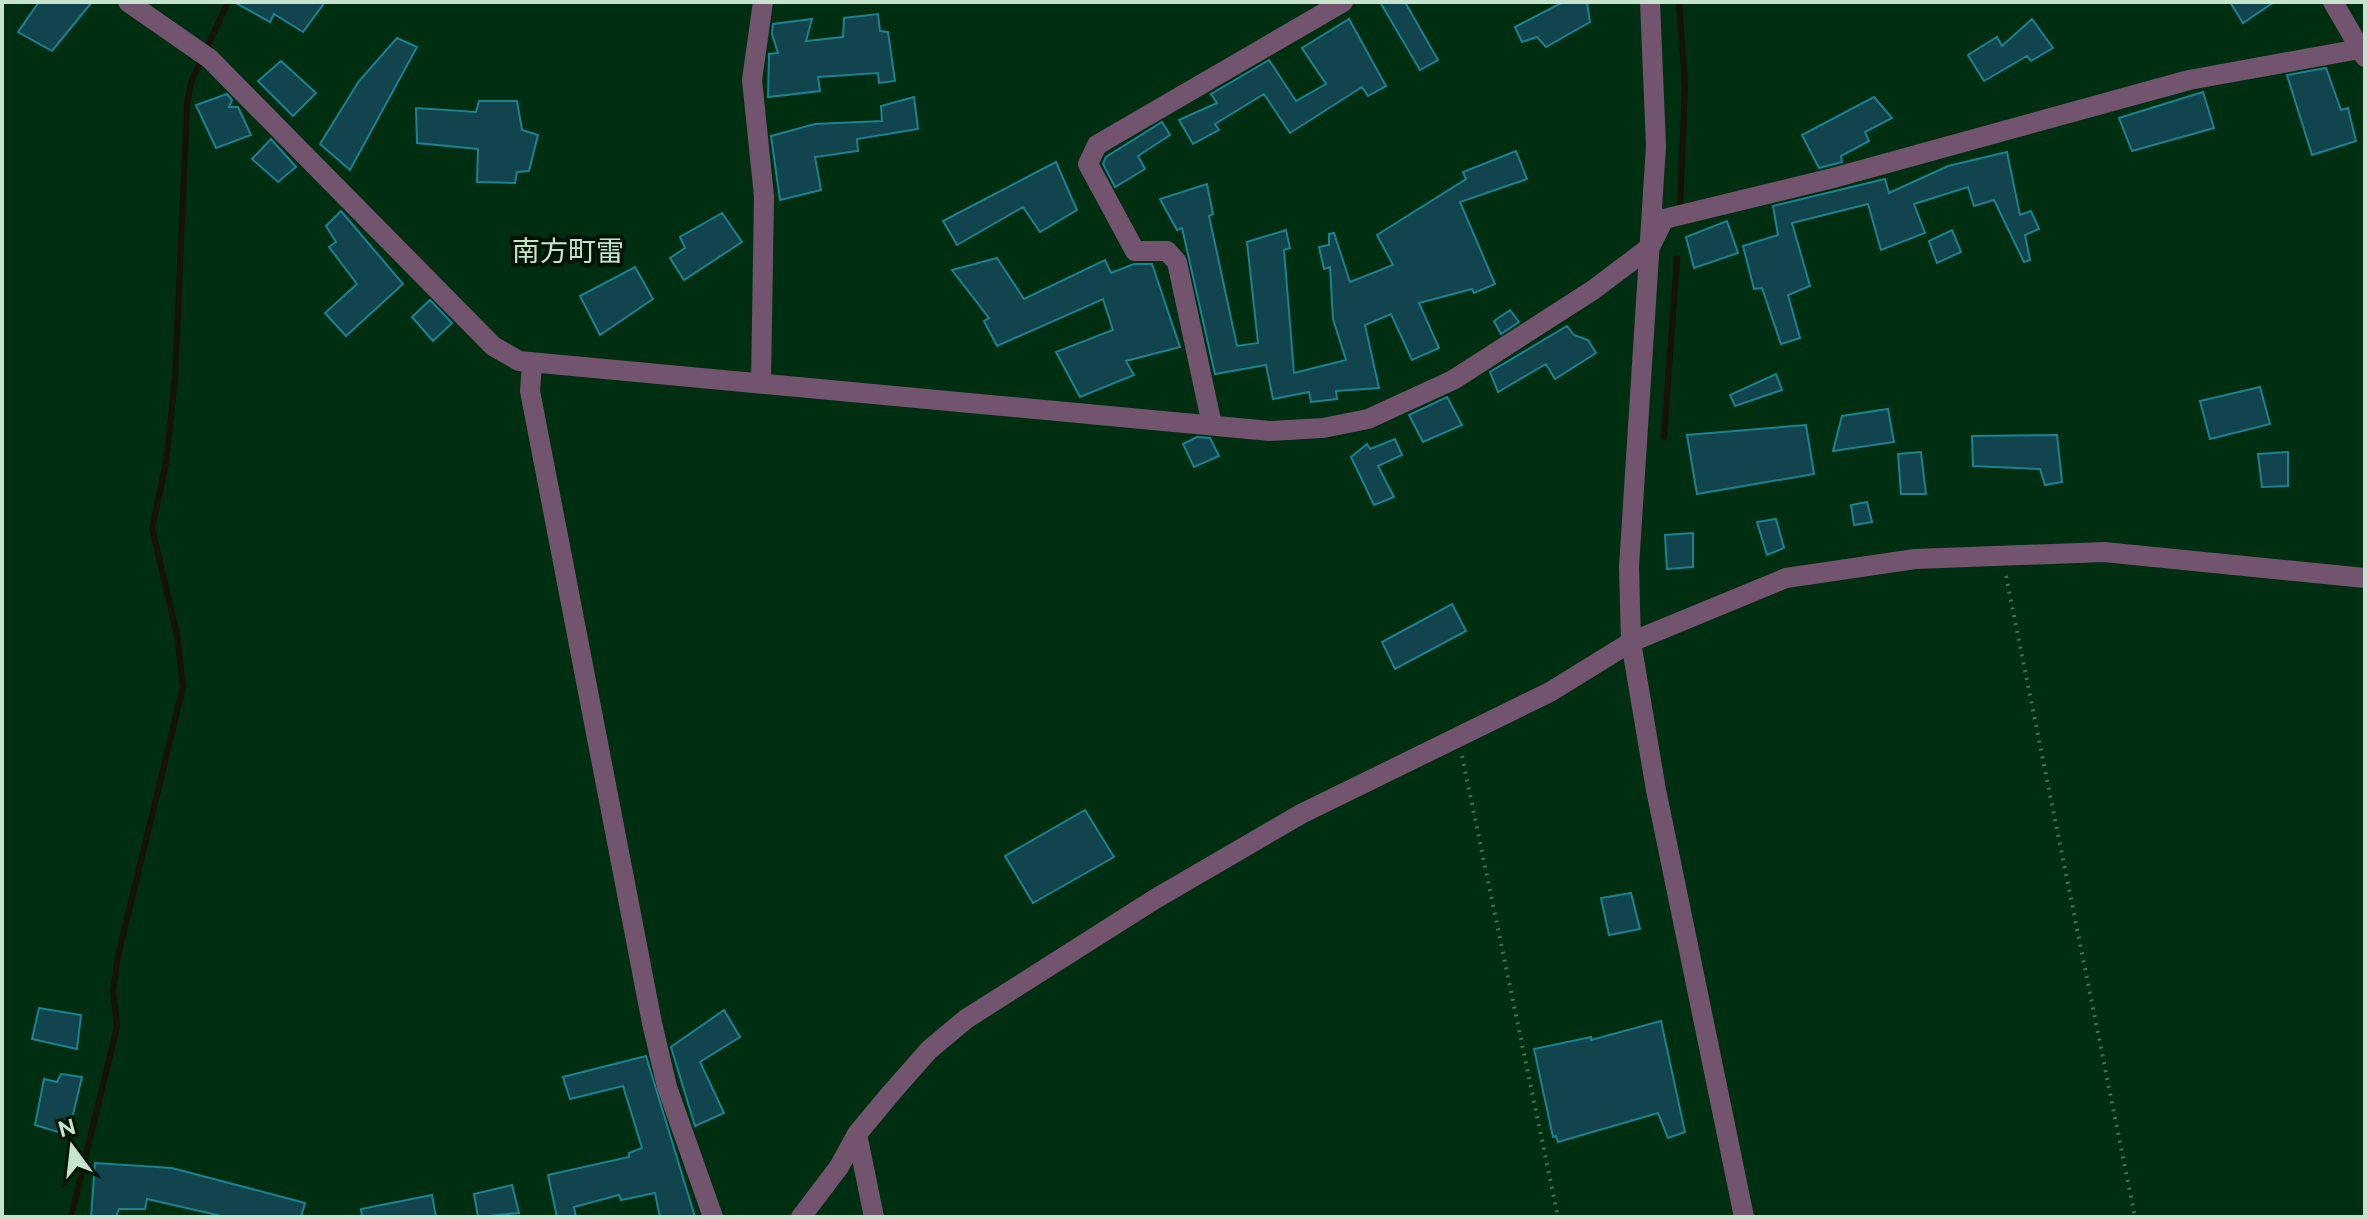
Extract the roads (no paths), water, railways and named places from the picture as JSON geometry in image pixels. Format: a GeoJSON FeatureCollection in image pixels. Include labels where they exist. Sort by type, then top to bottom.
{"type":"FeatureCollection","features":[{"type":"Feature","properties":{"kind":"street"},"geometry":{"type":"LineString","coordinates":[[128,2],[204,53],[507,357],[532,364],[1270,431],[1323,428],[1368,419],[1453,380],[1593,290],[1650,247],[1664,219],[1833,178],[2189,80],[2363,51],[2333,2]]}},
{"type":"Feature","properties":{"kind":"street"},"geometry":{"type":"LineString","coordinates":[[761,383],[764,196],[752,80],[763,2]]}},
{"type":"Feature","properties":{"kind":"street"},"geometry":{"type":"LineString","coordinates":[[1212,425],[1177,262],[1167,251],[1135,251],[1088,164],[1097,145],[1343,2]]}},
{"type":"Feature","properties":{"kind":"street"},"geometry":{"type":"LineString","coordinates":[[1650,2],[1656,146],[1629,567],[1631,642],[1656,790],[1744,1217]]}},
{"type":"Feature","properties":{"kind":"street"},"geometry":{"type":"LineString","coordinates":[[532,364],[530,391],[652,1023],[667,1087],[713,1217]]}},
{"type":"Feature","properties":{"kind":"street"},"geometry":{"type":"LineString","coordinates":[[801,1217],[839,1167],[857,1134],[929,1050],[966,1019],[1155,899],[1301,814],[1458,734],[1550,692],[1631,642],[1786,578],[1915,559],[2104,552],[2365,578]]}},
{"type":"Feature","properties":{"kind":"street"},"geometry":{"type":"LineString","coordinates":[[857,1134],[874,1217]]}},
{"type":"Feature","properties":{"kind":"waterway"},"geometry":{"type":"LineString","coordinates":[[71,1217],[117,1027],[113,991],[118,956],[183,687],[177,635],[152,528],[166,463],[175,379],[187,105],[191,82],[228,2]]}},
{"type":"Feature","properties":{"kind":"waterway"},"geometry":{"type":"LineString","coordinates":[[1679,2],[1685,87],[1680,206]]}},
{"type":"Feature","properties":{"kind":"waterway"},"geometry":{"type":"LineString","coordinates":[[1664,437],[1677,258]]}},
{"type":"Feature","properties":{"kind":"district","name":"南方町雷"},"geometry":{"type":"Point","coordinates":[568,251]}}]}
